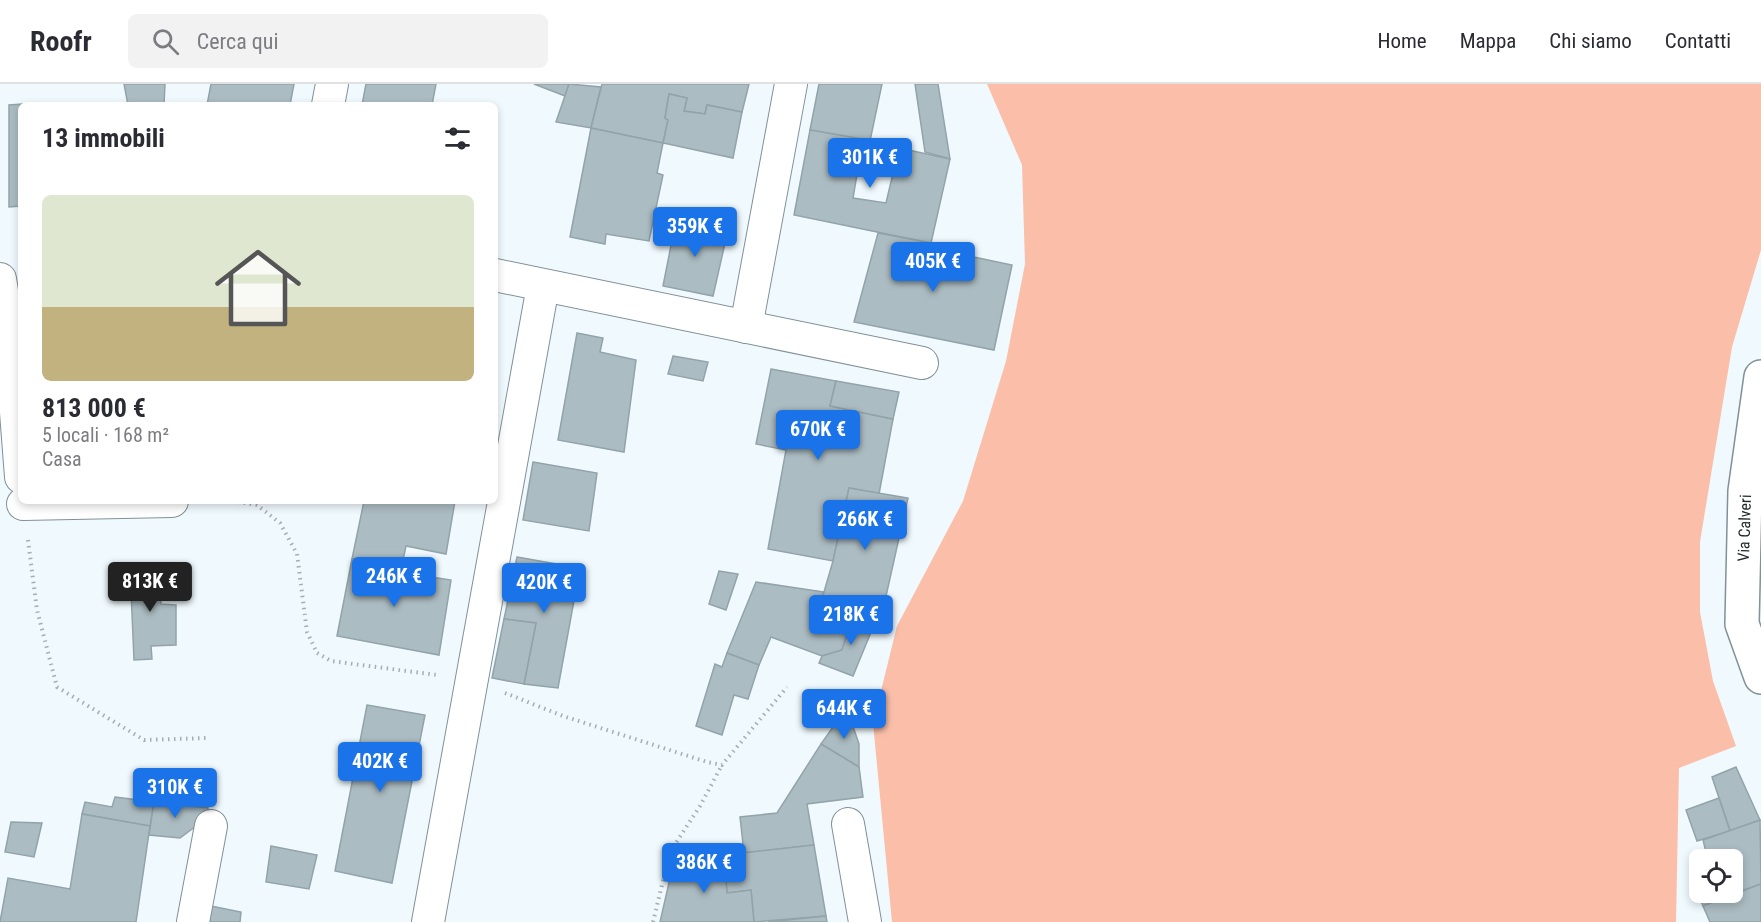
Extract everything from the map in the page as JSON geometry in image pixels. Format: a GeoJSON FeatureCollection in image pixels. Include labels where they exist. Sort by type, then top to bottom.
{"type":"FeatureCollection","features":[{"type":"Feature","properties":{"kind":"street"},"geometry":{"type":"LineString","coordinates":[[329,102],[332,84]]}},
{"type":"Feature","properties":{"kind":"street"},"geometry":{"type":"LineString","coordinates":[[746,327],[791,84]]}},
{"type":"Feature","properties":{"kind":"street"},"geometry":{"type":"LineString","coordinates":[[498,276],[922,363]]}},
{"type":"Feature","properties":{"kind":"street"},"geometry":{"type":"LineString","coordinates":[[0,279],[11,347],[17,497]]}},
{"type":"Feature","properties":{"kind":"street"},"geometry":{"type":"LineString","coordinates":[[428,922],[543,286]]}},
{"type":"Feature","properties":{"kind":"street","name":"Via Calveri"},"geometry":{"type":"LineString","coordinates":[[1761,377],[1745,491],[1742,624],[1761,677]]}},
{"type":"Feature","properties":{"kind":"street"},"geometry":{"type":"LineString","coordinates":[[848,824],[865,922]]}},
{"type":"Feature","properties":{"kind":"street"},"geometry":{"type":"LineString","coordinates":[[193,922],[211,826]]}},
{"type":"Feature","properties":{"kind":"path"},"geometry":{"type":"LineString","coordinates":[[18,504],[37,610],[57,687],[144,740],[206,738]]}},
{"type":"Feature","properties":{"kind":"path"},"geometry":{"type":"LineString","coordinates":[[251,504],[257,505],[280,523],[297,554],[307,632],[317,653],[331,661],[472,680],[563,716],[722,765]]}},
{"type":"Feature","properties":{"kind":"path"},"geometry":{"type":"LineString","coordinates":[[652,922],[670,852],[700,806],[722,765],[787,687]]}},
{"type":"Feature","properties":{"kind":"shaded area"},"geometry":{"type":"Polygon","coordinates":[[[987,84],[1761,84],[1761,250],[1732,347],[1700,542],[1700,612],[1713,681],[1736,746],[1679,768],[1676,922],[892,922],[873,723],[897,626],[963,501],[1006,361],[1025,264],[1022,165],[987,84]]]}},
{"type":"Feature","properties":{"kind":"building"},"geometry":{"type":"Polygon","coordinates":[[[124,84],[165,84],[164,102],[127,102],[124,84]]]}},
{"type":"Feature","properties":{"kind":"building"},"geometry":{"type":"Polygon","coordinates":[[[211,84],[294,84],[291,102],[208,102],[211,84]]]}},
{"type":"Feature","properties":{"kind":"building"},"geometry":{"type":"Polygon","coordinates":[[[366,84],[436,84],[433,102],[363,102],[366,84]]]}},
{"type":"Feature","properties":{"kind":"building"},"geometry":{"type":"Polygon","coordinates":[[[534,84],[569,84],[565,96],[534,84]]]}},
{"type":"Feature","properties":{"kind":"building"},"geometry":{"type":"Polygon","coordinates":[[[569,84],[601,87],[591,128],[556,122],[569,84]]]}},
{"type":"Feature","properties":{"kind":"building"},"geometry":{"type":"Polygon","coordinates":[[[602,84],[749,84],[742,112],[707,105],[705,114],[684,111],[687,98],[669,94],[665,118],[668,120],[663,143],[591,128],[602,84]]]}},
{"type":"Feature","properties":{"kind":"building"},"geometry":{"type":"Polygon","coordinates":[[[819,84],[882,84],[870,141],[810,130],[819,84]]]}},
{"type":"Feature","properties":{"kind":"building"},"geometry":{"type":"Polygon","coordinates":[[[915,84],[938,84],[950,159],[925,152],[915,84]]]}},
{"type":"Feature","properties":{"kind":"building"},"geometry":{"type":"Polygon","coordinates":[[[669,94],[687,98],[684,111],[705,114],[707,105],[742,112],[733,158],[663,143],[668,120],[665,118],[669,94]]]}},
{"type":"Feature","properties":{"kind":"building"},"geometry":{"type":"Polygon","coordinates":[[[18,104],[18,206],[9,207],[9,105],[18,104]]]}},
{"type":"Feature","properties":{"kind":"building"},"geometry":{"type":"Polygon","coordinates":[[[591,128],[663,143],[657,173],[663,175],[649,241],[606,234],[605,244],[570,237],[591,128]]]}},
{"type":"Feature","properties":{"kind":"building"},"geometry":{"type":"Polygon","coordinates":[[[810,130],[863,139],[853,198],[886,203],[899,148],[950,159],[931,243],[794,215],[810,130]]]}},
{"type":"Feature","properties":{"kind":"building"},"geometry":{"type":"Polygon","coordinates":[[[676,220],[728,230],[713,296],[663,286],[676,220]]]}},
{"type":"Feature","properties":{"kind":"building"},"geometry":{"type":"Polygon","coordinates":[[[878,233],[931,243],[931,248],[1012,265],[994,350],[854,322],[878,233]]]}},
{"type":"Feature","properties":{"kind":"building"},"geometry":{"type":"Polygon","coordinates":[[[577,333],[603,338],[600,352],[636,360],[624,452],[558,440],[577,333]]]}},
{"type":"Feature","properties":{"kind":"building"},"geometry":{"type":"Polygon","coordinates":[[[673,356],[708,362],[703,381],[668,374],[673,356]]]}},
{"type":"Feature","properties":{"kind":"building"},"geometry":{"type":"Polygon","coordinates":[[[771,369],[836,381],[830,406],[893,419],[879,494],[849,488],[833,561],[768,549],[786,450],[756,444],[771,369]]]}},
{"type":"Feature","properties":{"kind":"building"},"geometry":{"type":"Polygon","coordinates":[[[836,381],[899,392],[893,419],[830,406],[836,381]]]}},
{"type":"Feature","properties":{"kind":"building"},"geometry":{"type":"Polygon","coordinates":[[[533,462],[597,473],[589,531],[523,520],[533,462]]]}},
{"type":"Feature","properties":{"kind":"building"},"geometry":{"type":"Polygon","coordinates":[[[849,488],[908,498],[884,605],[873,602],[866,617],[818,602],[824,592],[833,561],[849,488]]]}},
{"type":"Feature","properties":{"kind":"building"},"geometry":{"type":"Polygon","coordinates":[[[363,504],[454,504],[446,554],[406,546],[401,569],[352,559],[363,504]]]}},
{"type":"Feature","properties":{"kind":"building"},"geometry":{"type":"Polygon","coordinates":[[[517,557],[580,568],[558,688],[524,684],[536,623],[504,619],[517,557]]]}},
{"type":"Feature","properties":{"kind":"building"},"geometry":{"type":"Polygon","coordinates":[[[352,559],[401,569],[400,572],[451,580],[439,655],[337,636],[352,559]]]}},
{"type":"Feature","properties":{"kind":"building"},"geometry":{"type":"Polygon","coordinates":[[[159,565],[161,604],[176,605],[176,645],[151,646],[152,659],[134,660],[130,568],[159,565]]]}},
{"type":"Feature","properties":{"kind":"building"},"geometry":{"type":"Polygon","coordinates":[[[719,571],[738,574],[726,610],[709,604],[719,571]]]}},
{"type":"Feature","properties":{"kind":"building"},"geometry":{"type":"Polygon","coordinates":[[[756,582],[824,592],[818,602],[854,613],[842,650],[822,656],[771,637],[759,665],[727,653],[756,582]]]}},
{"type":"Feature","properties":{"kind":"building"},"geometry":{"type":"Polygon","coordinates":[[[854,613],[876,620],[853,676],[819,663],[822,656],[842,650],[854,613]]]}},
{"type":"Feature","properties":{"kind":"building"},"geometry":{"type":"Polygon","coordinates":[[[504,619],[536,623],[524,684],[492,678],[504,619]]]}},
{"type":"Feature","properties":{"kind":"building"},"geometry":{"type":"Polygon","coordinates":[[[727,653],[759,665],[748,699],[734,695],[722,735],[696,726],[715,664],[722,667],[727,653]]]}},
{"type":"Feature","properties":{"kind":"building"},"geometry":{"type":"Polygon","coordinates":[[[367,705],[425,715],[392,883],[335,871],[367,705]]]}},
{"type":"Feature","properties":{"kind":"building"},"geometry":{"type":"Polygon","coordinates":[[[843,713],[849,715],[859,744],[859,767],[821,744],[843,713]]]}},
{"type":"Feature","properties":{"kind":"building"},"geometry":{"type":"Polygon","coordinates":[[[821,744],[859,767],[863,797],[807,804],[814,845],[744,853],[740,817],[777,813],[821,744]]]}},
{"type":"Feature","properties":{"kind":"building"},"geometry":{"type":"Polygon","coordinates":[[[1736,767],[1760,820],[1730,831],[1712,777],[1736,767]]]}},
{"type":"Feature","properties":{"kind":"building"},"geometry":{"type":"Polygon","coordinates":[[[115,797],[154,802],[150,826],[82,814],[85,802],[112,807],[115,797]]]}},
{"type":"Feature","properties":{"kind":"building"},"geometry":{"type":"Polygon","coordinates":[[[1719,798],[1730,831],[1697,841],[1686,810],[1719,798]]]}},
{"type":"Feature","properties":{"kind":"building"},"geometry":{"type":"Polygon","coordinates":[[[154,802],[208,808],[207,814],[180,838],[149,835],[154,802]]]}},
{"type":"Feature","properties":{"kind":"building"},"geometry":{"type":"Polygon","coordinates":[[[82,814],[150,826],[136,922],[0,922],[8,878],[70,889],[82,814]]]}},
{"type":"Feature","properties":{"kind":"building"},"geometry":{"type":"Polygon","coordinates":[[[1760,820],[1761,884],[1743,890],[1743,849],[1705,849],[1703,840],[1760,820]]]}},
{"type":"Feature","properties":{"kind":"building"},"geometry":{"type":"Polygon","coordinates":[[[11,822],[42,823],[34,857],[5,852],[11,822]]]}},
{"type":"Feature","properties":{"kind":"building"},"geometry":{"type":"Polygon","coordinates":[[[814,845],[826,916],[754,922],[751,890],[727,893],[724,855],[814,845]]]}},
{"type":"Feature","properties":{"kind":"building"},"geometry":{"type":"Polygon","coordinates":[[[271,846],[317,855],[309,889],[266,882],[271,846]]]}},
{"type":"Feature","properties":{"kind":"building"},"geometry":{"type":"Polygon","coordinates":[[[724,855],[727,893],[751,890],[754,922],[660,922],[674,861],[724,855]]]}},
{"type":"Feature","properties":{"kind":"building"},"geometry":{"type":"Polygon","coordinates":[[[1761,884],[1761,922],[1710,922],[1703,906],[1711,903],[1743,903],[1743,891],[1761,884]]]}},
{"type":"Feature","properties":{"kind":"building"},"geometry":{"type":"Polygon","coordinates":[[[211,906],[241,912],[240,922],[208,922],[211,906]]]}},
{"type":"Feature","properties":{"kind":"building"},"geometry":{"type":"Polygon","coordinates":[[[826,916],[827,922],[768,922],[826,916]]]}}]}
